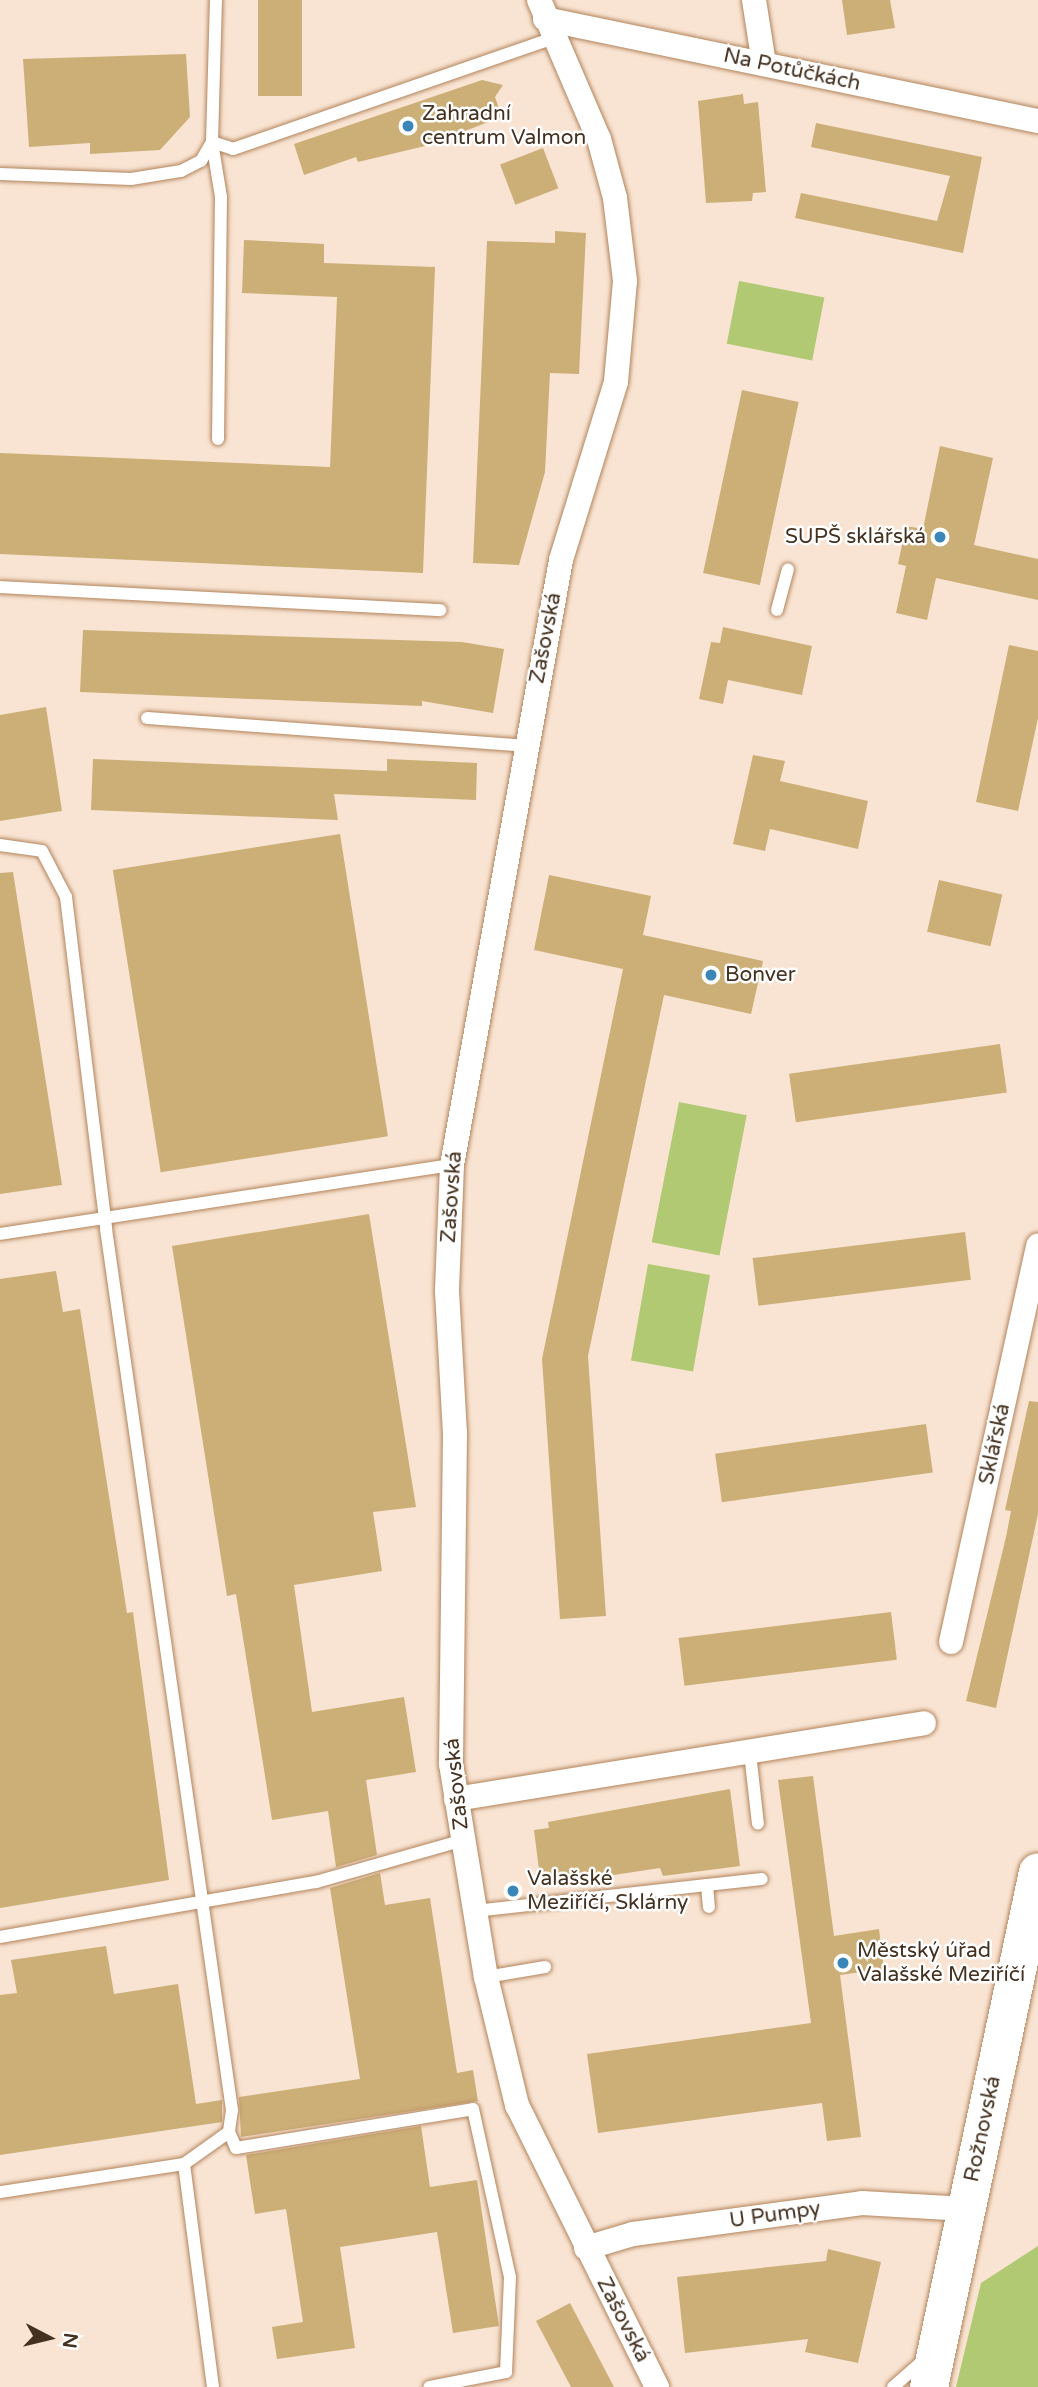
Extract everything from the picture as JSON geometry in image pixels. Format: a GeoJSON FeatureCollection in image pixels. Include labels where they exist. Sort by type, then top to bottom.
{"type":"FeatureCollection","features":[{"type":"Feature","properties":{"kind":"main road","name":"Rožnovská"},"geometry":{"type":"LineString","coordinates":[[912,2383],[937,2348],[1038,1872]]}},
{"type":"Feature","properties":{"kind":"street"},"geometry":{"type":"LineString","coordinates":[[754,0],[764,64]]}},
{"type":"Feature","properties":{"kind":"street","name":"Na Potůčkách"},"geometry":{"type":"LineString","coordinates":[[546,19],[1038,121]]}},
{"type":"Feature","properties":{"kind":"street","name":"Zašovská"},"geometry":{"type":"LineString","coordinates":[[546,19],[599,139],[615,198],[625,281],[616,382],[561,560],[452,1165],[447,1291],[455,1433],[451,1765],[486,1977],[517,2105],[657,2387]]}},
{"type":"Feature","properties":{"kind":"street","name":"Sklářská"},"geometry":{"type":"LineString","coordinates":[[951,1642],[1038,1245]]}},
{"type":"Feature","properties":{"kind":"street"},"geometry":{"type":"LineString","coordinates":[[456,1799],[924,1723]]}},
{"type":"Feature","properties":{"kind":"street","name":"U Pumpy"},"geometry":{"type":"LineString","coordinates":[[586,2248],[633,2234],[862,2203],[966,2209]]}},
{"type":"Feature","properties":{"kind":"lane"},"geometry":{"type":"LineString","coordinates":[[216,0],[212,142],[221,197],[218,439]]}},
{"type":"Feature","properties":{"kind":"lane"},"geometry":{"type":"LineString","coordinates":[[212,142],[233,149],[546,19]]}},
{"type":"Feature","properties":{"kind":"lane"},"geometry":{"type":"LineString","coordinates":[[0,174],[131,178],[181,170],[201,161],[212,142]]}},
{"type":"Feature","properties":{"kind":"lane"},"geometry":{"type":"LineString","coordinates":[[776,610],[788,569]]}},
{"type":"Feature","properties":{"kind":"lane"},"geometry":{"type":"LineString","coordinates":[[0,587],[440,610]]}},
{"type":"Feature","properties":{"kind":"lane"},"geometry":{"type":"LineString","coordinates":[[147,718],[526,746]]}},
{"type":"Feature","properties":{"kind":"lane"},"geometry":{"type":"LineString","coordinates":[[0,845],[42,851],[66,897],[105,1216],[199,1904],[232,2110],[229,2132],[236,2148],[473,2109],[510,2277],[506,2372],[429,2387]]}},
{"type":"Feature","properties":{"kind":"lane"},"geometry":{"type":"LineString","coordinates":[[0,1234],[452,1165]]}},
{"type":"Feature","properties":{"kind":"lane"},"geometry":{"type":"LineString","coordinates":[[750,1753],[758,1824]]}},
{"type":"Feature","properties":{"kind":"lane"},"geometry":{"type":"LineString","coordinates":[[0,1937],[316,1882],[463,1840]]}},
{"type":"Feature","properties":{"kind":"lane"},"geometry":{"type":"LineString","coordinates":[[475,1911],[762,1879]]}},
{"type":"Feature","properties":{"kind":"lane"},"geometry":{"type":"LineString","coordinates":[[707,1885],[709,1907]]}},
{"type":"Feature","properties":{"kind":"lane"},"geometry":{"type":"LineString","coordinates":[[486,1977],[545,1967]]}},
{"type":"Feature","properties":{"kind":"lane"},"geometry":{"type":"LineString","coordinates":[[0,2192],[184,2164],[229,2132]]}},
{"type":"Feature","properties":{"kind":"lane"},"geometry":{"type":"LineString","coordinates":[[184,2164],[213,2387]]}},
{"type":"Feature","properties":{"kind":"lane"},"geometry":{"type":"LineString","coordinates":[[893,2387],[912,2383]]}},
{"type":"Feature","properties":{"kind":"green space"},"geometry":{"type":"Polygon","coordinates":[[[739,281],[824,298],[812,360],[727,344],[739,281]]]}},
{"type":"Feature","properties":{"kind":"green space"},"geometry":{"type":"Polygon","coordinates":[[[679,1102],[747,1115],[719,1256],[652,1242],[679,1102]]]}},
{"type":"Feature","properties":{"kind":"green space"},"geometry":{"type":"Polygon","coordinates":[[[648,1264],[710,1275],[693,1371],[631,1361],[648,1264]]]}},
{"type":"Feature","properties":{"kind":"green space"},"geometry":{"type":"Polygon","coordinates":[[[1038,2246],[1038,2387],[956,2387],[981,2283],[1038,2246]]]}},
{"type":"Feature","properties":{"kind":"building"},"geometry":{"type":"Polygon","coordinates":[[[258,0],[302,0],[302,96],[258,96],[258,0]]]}},
{"type":"Feature","properties":{"kind":"building"},"geometry":{"type":"Polygon","coordinates":[[[842,0],[890,0],[895,28],[847,35],[842,0]]]}},
{"type":"Feature","properties":{"kind":"building"},"geometry":{"type":"Polygon","coordinates":[[[186,54],[190,117],[160,150],[90,154],[90,143],[29,147],[23,59],[186,54]]]}},
{"type":"Feature","properties":{"kind":"building"},"geometry":{"type":"Polygon","coordinates":[[[482,80],[503,85],[495,97],[502,117],[425,146],[358,162],[356,157],[304,175],[294,144],[482,80]]]}},
{"type":"Feature","properties":{"kind":"building"},"geometry":{"type":"Polygon","coordinates":[[[743,94],[744,104],[758,102],[766,192],[753,193],[752,201],[706,203],[698,101],[743,94]]]}},
{"type":"Feature","properties":{"kind":"building"},"geometry":{"type":"Polygon","coordinates":[[[816,123],[982,157],[963,253],[795,218],[801,193],[937,221],[950,176],[811,147],[816,123]]]}},
{"type":"Feature","properties":{"kind":"building"},"geometry":{"type":"Polygon","coordinates":[[[543,148],[558,188],[515,205],[500,164],[543,148]]]}},
{"type":"Feature","properties":{"kind":"building"},"geometry":{"type":"Polygon","coordinates":[[[555,231],[586,233],[579,374],[550,373],[545,472],[519,565],[473,563],[487,241],[555,243],[555,231]]]}},
{"type":"Feature","properties":{"kind":"building"},"geometry":{"type":"Polygon","coordinates":[[[244,240],[324,244],[324,263],[435,267],[423,573],[0,554],[0,453],[330,467],[337,297],[242,293],[244,240]]]}},
{"type":"Feature","properties":{"kind":"building","name":"SUPŠ sklářská"},"geometry":{"type":"Polygon","coordinates":[[[742,390],[799,402],[760,585],[703,573],[742,390]]]}},
{"type":"Feature","properties":{"kind":"building","name":"SUPŠ sklářská"},"geometry":{"type":"Polygon","coordinates":[[[940,446],[993,458],[974,545],[1038,559],[1038,600],[936,578],[927,620],[896,613],[906,566],[898,564],[906,526],[923,529],[940,446]]]}},
{"type":"Feature","properties":{"kind":"building"},"geometry":{"type":"Polygon","coordinates":[[[723,627],[812,646],[802,695],[728,680],[723,704],[699,699],[711,642],[720,643],[723,627]]]}},
{"type":"Feature","properties":{"kind":"building"},"geometry":{"type":"Polygon","coordinates":[[[83,630],[462,642],[504,649],[493,713],[422,701],[422,706],[80,692],[83,630]]]}},
{"type":"Feature","properties":{"kind":"building"},"geometry":{"type":"Polygon","coordinates":[[[1009,645],[1038,651],[1038,718],[1018,811],[976,802],[1009,645]]]}},
{"type":"Feature","properties":{"kind":"building"},"geometry":{"type":"Polygon","coordinates":[[[46,707],[62,811],[0,821],[0,715],[46,707]]]}},
{"type":"Feature","properties":{"kind":"building"},"geometry":{"type":"Polygon","coordinates":[[[753,755],[785,761],[780,781],[868,801],[858,849],[770,829],[765,851],[733,844],[753,755]]]}},
{"type":"Feature","properties":{"kind":"building"},"geometry":{"type":"Polygon","coordinates":[[[93,759],[387,771],[387,759],[477,763],[476,800],[334,794],[338,820],[91,810],[93,759]]]}},
{"type":"Feature","properties":{"kind":"building"},"geometry":{"type":"Polygon","coordinates":[[[340,834],[388,1136],[161,1172],[113,870],[340,834]]]}},
{"type":"Feature","properties":{"kind":"building"},"geometry":{"type":"Polygon","coordinates":[[[13,872],[62,1185],[0,1194],[0,873],[13,872]]]}},
{"type":"Feature","properties":{"kind":"building"},"geometry":{"type":"Polygon","coordinates":[[[549,875],[651,896],[643,935],[763,961],[751,1014],[664,995],[588,1356],[606,1616],[560,1619],[542,1359],[623,969],[534,950],[549,875]]]}},
{"type":"Feature","properties":{"kind":"building"},"geometry":{"type":"Polygon","coordinates":[[[939,880],[1002,895],[990,946],[927,932],[939,880]]]}},
{"type":"Feature","properties":{"kind":"building"},"geometry":{"type":"Polygon","coordinates":[[[1000,1044],[1007,1093],[796,1122],[789,1074],[1000,1044]]]}},
{"type":"Feature","properties":{"kind":"building"},"geometry":{"type":"Polygon","coordinates":[[[369,1214],[416,1507],[373,1512],[382,1571],[294,1585],[312,1712],[404,1697],[416,1772],[366,1780],[377,1855],[336,1867],[328,1811],[272,1820],[236,1594],[227,1596],[172,1246],[369,1214]]]}},
{"type":"Feature","properties":{"kind":"building"},"geometry":{"type":"Polygon","coordinates":[[[965,1232],[971,1280],[758,1306],[753,1258],[965,1232]]]}},
{"type":"Feature","properties":{"kind":"building"},"geometry":{"type":"Polygon","coordinates":[[[56,1271],[63,1312],[80,1309],[127,1613],[133,1612],[169,1880],[0,1908],[0,1279],[56,1271]]]}},
{"type":"Feature","properties":{"kind":"building"},"geometry":{"type":"Polygon","coordinates":[[[1029,1401],[1038,1402],[1038,1514],[996,1708],[966,1701],[1006,1537],[1011,1511],[1005,1510],[1029,1401]]]}},
{"type":"Feature","properties":{"kind":"building"},"geometry":{"type":"Polygon","coordinates":[[[926,1424],[933,1473],[722,1502],[715,1454],[926,1424]]]}},
{"type":"Feature","properties":{"kind":"building"},"geometry":{"type":"Polygon","coordinates":[[[891,1612],[897,1660],[684,1686],[679,1638],[891,1612]]]}},
{"type":"Feature","properties":{"kind":"building"},"geometry":{"type":"Polygon","coordinates":[[[813,1776],[834,1936],[879,1929],[884,1969],[840,1975],[861,2137],[827,2141],[822,2103],[598,2133],[587,2054],[811,2023],[778,1780],[813,1776]]]}},
{"type":"Feature","properties":{"kind":"building"},"geometry":{"type":"Polygon","coordinates":[[[730,1789],[740,1866],[663,1876],[660,1868],[541,1886],[534,1830],[549,1828],[548,1822],[730,1789]]]}},
{"type":"Feature","properties":{"kind":"building"},"geometry":{"type":"Polygon","coordinates":[[[380,1873],[385,1905],[430,1898],[457,2073],[473,2070],[478,2101],[241,2137],[239,2097],[360,2079],[330,1888],[380,1873]]]}},
{"type":"Feature","properties":{"kind":"building"},"geometry":{"type":"Polygon","coordinates":[[[106,1946],[114,1994],[178,1984],[196,2104],[222,2100],[222,2122],[0,2155],[0,1995],[17,1993],[11,1960],[106,1946]]]}},
{"type":"Feature","properties":{"kind":"building"},"geometry":{"type":"Polygon","coordinates":[[[421,2126],[430,2187],[477,2180],[499,2326],[453,2333],[437,2232],[340,2247],[355,2348],[277,2359],[272,2327],[303,2322],[286,2209],[255,2214],[246,2155],[421,2126]]]}},
{"type":"Feature","properties":{"kind":"building"},"geometry":{"type":"Polygon","coordinates":[[[828,2249],[881,2262],[858,2363],[805,2352],[808,2339],[685,2353],[677,2277],[826,2261],[828,2249]]]}},
{"type":"Feature","properties":{"kind":"building"},"geometry":{"type":"Polygon","coordinates":[[[570,2303],[614,2387],[571,2387],[536,2321],[570,2303]]]}},
{"type":"Feature","properties":{"kind":"place","name":"Zahradní centrum Valmon"},"geometry":{"type":"Point","coordinates":[408,126]}},
{"type":"Feature","properties":{"kind":"place","name":"SUPŠ sklářská"},"geometry":{"type":"Point","coordinates":[940,537]}},
{"type":"Feature","properties":{"kind":"place","name":"Bonver"},"geometry":{"type":"Point","coordinates":[711,975]}},
{"type":"Feature","properties":{"kind":"place","name":"Valašské Meziříčí, Sklárny"},"geometry":{"type":"Point","coordinates":[513,1891]}},
{"type":"Feature","properties":{"kind":"place","name":"Městský úřad Valašské Meziříčí"},"geometry":{"type":"Point","coordinates":[843,1963]}}]}
